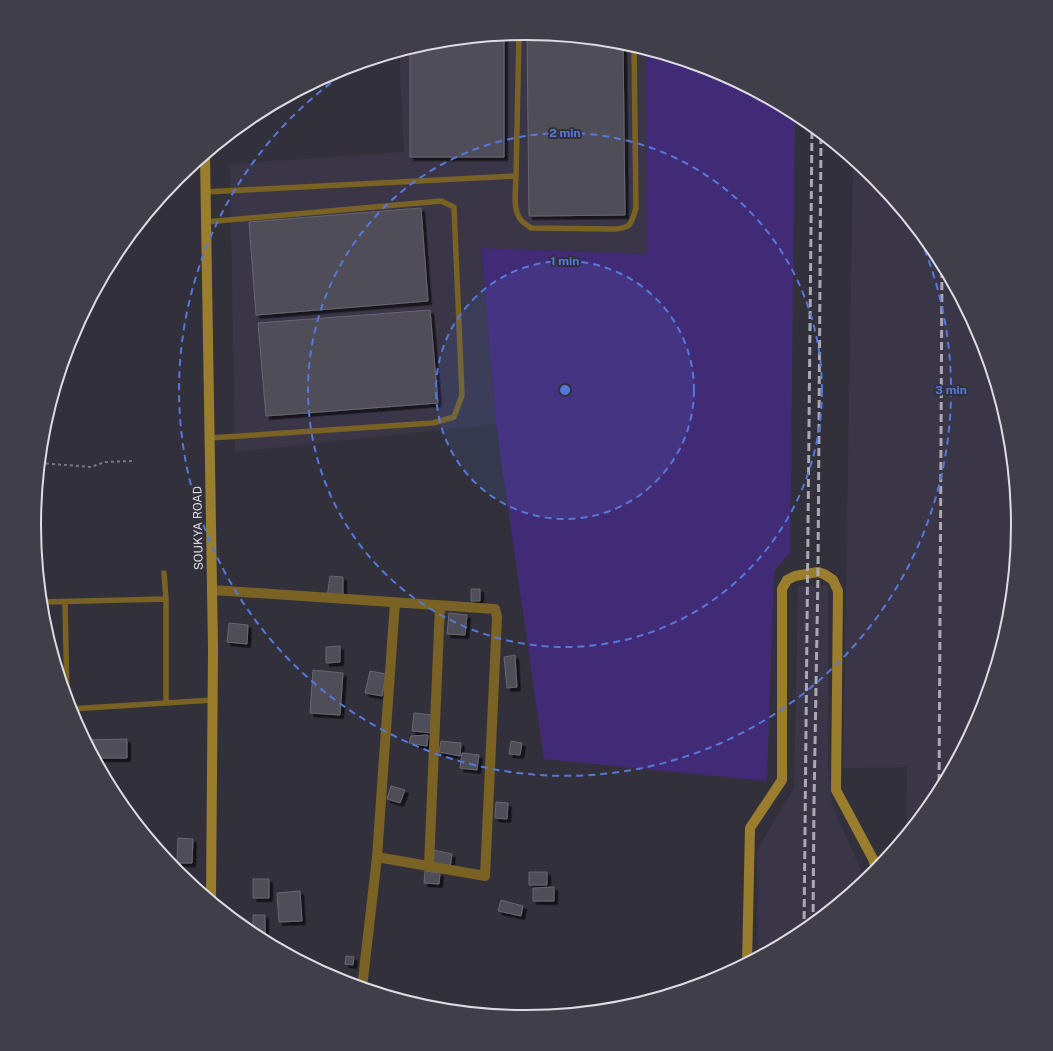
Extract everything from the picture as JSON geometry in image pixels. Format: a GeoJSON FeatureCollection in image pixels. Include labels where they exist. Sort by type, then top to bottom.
{"type":"FeatureCollection","features":[{"type":"Feature","properties":{"kind":"main road","name":"SOUKYA ROAD"},"geometry":{"type":"LineString","coordinates":[[205,161],[212,590],[211,895]]}},
{"type":"Feature","properties":{"kind":"main road"},"geometry":{"type":"LineString","coordinates":[[747,958],[750,828],[782,780],[782,589],[787,580],[795,576],[818,572],[824,574],[833,580],[838,591],[836,790],[875,864]]}},
{"type":"Feature","properties":{"kind":"street"},"geometry":{"type":"LineString","coordinates":[[212,590],[495,609],[497,625],[485,876],[377,858]]}},
{"type":"Feature","properties":{"kind":"street"},"geometry":{"type":"LineString","coordinates":[[363,982],[377,858],[395,602]]}},
{"type":"Feature","properties":{"kind":"street"},"geometry":{"type":"LineString","coordinates":[[428,866],[440,605]]}},
{"type":"Feature","properties":{"kind":"lane"},"geometry":{"type":"LineString","coordinates":[[519,40],[515,196],[516,212],[521,220],[531,228],[613,229],[624,228],[632,222],[636,208],[634,52]]}},
{"type":"Feature","properties":{"kind":"lane"},"geometry":{"type":"LineString","coordinates":[[205,192],[516,176]]}},
{"type":"Feature","properties":{"kind":"lane"},"geometry":{"type":"LineString","coordinates":[[206,222],[441,200],[454,207],[462,395],[454,417],[433,423],[210,438]]}},
{"type":"Feature","properties":{"kind":"lane"},"geometry":{"type":"LineString","coordinates":[[164,573],[166,600],[166,703]]}},
{"type":"Feature","properties":{"kind":"lane"},"geometry":{"type":"LineString","coordinates":[[47,602],[166,600]]}},
{"type":"Feature","properties":{"kind":"lane"},"geometry":{"type":"LineString","coordinates":[[65,602],[66,678]]}},
{"type":"Feature","properties":{"kind":"lane"},"geometry":{"type":"LineString","coordinates":[[77,708],[212,700]]}},
{"type":"Feature","properties":{"kind":"path"},"geometry":{"type":"LineString","coordinates":[[45,463],[91,467],[105,462],[133,461]]}},
{"type":"Feature","properties":{"kind":"shaded area"},"geometry":{"type":"Polygon","coordinates":[[[526,40],[590,44],[621,49],[646,55],[647,254],[481,248],[496,424],[235,452],[230,164],[404,152],[399,58],[432,49],[463,44],[526,40]]]}},
{"type":"Feature","properties":{"kind":"shaded area"},"geometry":{"type":"Polygon","coordinates":[[[646,55],[683,66],[712,77],[741,90],[795,121],[790,553],[774,571],[767,781],[544,759],[496,424],[481,248],[647,254],[646,55]]]}},
{"type":"Feature","properties":{"kind":"shaded area"},"geometry":{"type":"Polygon","coordinates":[[[853,166],[892,205],[912,230],[947,283],[975,340],[986,369],[1003,431],[1008,462],[1012,526],[1008,589],[1003,620],[986,682],[962,740],[947,768],[906,828],[907,767],[843,768],[853,166]]]}},
{"type":"Feature","properties":{"kind":"shaded area"},"geometry":{"type":"Polygon","coordinates":[[[798,586],[828,586],[828,767],[832,805],[863,875],[822,911],[758,952],[757,850],[794,788],[798,586]]]}},
{"type":"Feature","properties":{"kind":"building"},"geometry":{"type":"Polygon","coordinates":[[[527,40],[590,44],[623,50],[625,215],[529,216],[527,40]]]}},
{"type":"Feature","properties":{"kind":"building"},"geometry":{"type":"Polygon","coordinates":[[[504,41],[504,157],[410,157],[410,55],[432,49],[463,44],[504,41]]]}},
{"type":"Feature","properties":{"kind":"building"},"geometry":{"type":"Polygon","coordinates":[[[421,208],[428,301],[256,315],[249,222],[421,208]]]}},
{"type":"Feature","properties":{"kind":"building"},"geometry":{"type":"Polygon","coordinates":[[[430,310],[438,403],[266,416],[258,323],[430,310]]]}},
{"type":"Feature","properties":{"kind":"building"},"geometry":{"type":"Polygon","coordinates":[[[330,576],[343,577],[343,598],[327,597],[330,576]]]}},
{"type":"Feature","properties":{"kind":"building"},"geometry":{"type":"Polygon","coordinates":[[[471,589],[480,589],[480,601],[471,601],[471,589]]]}},
{"type":"Feature","properties":{"kind":"building"},"geometry":{"type":"Polygon","coordinates":[[[449,613],[467,615],[465,635],[447,634],[449,613]]]}},
{"type":"Feature","properties":{"kind":"building"},"geometry":{"type":"Polygon","coordinates":[[[229,623],[248,625],[247,644],[227,642],[229,623]]]}},
{"type":"Feature","properties":{"kind":"building"},"geometry":{"type":"Polygon","coordinates":[[[340,646],[340,662],[326,663],[326,647],[340,646]]]}},
{"type":"Feature","properties":{"kind":"building"},"geometry":{"type":"Polygon","coordinates":[[[515,655],[517,687],[507,688],[504,657],[515,655]]]}},
{"type":"Feature","properties":{"kind":"building"},"geometry":{"type":"Polygon","coordinates":[[[313,670],[343,673],[340,715],[310,713],[313,670]]]}},
{"type":"Feature","properties":{"kind":"building"},"geometry":{"type":"Polygon","coordinates":[[[370,671],[386,674],[382,696],[365,693],[370,671]]]}},
{"type":"Feature","properties":{"kind":"building"},"geometry":{"type":"Polygon","coordinates":[[[414,713],[434,715],[433,733],[412,731],[414,713]]]}},
{"type":"Feature","properties":{"kind":"building"},"geometry":{"type":"Polygon","coordinates":[[[428,735],[427,746],[409,743],[411,736],[428,735]]]}},
{"type":"Feature","properties":{"kind":"building"},"geometry":{"type":"Polygon","coordinates":[[[127,739],[127,758],[101,758],[91,740],[127,739]]]}},
{"type":"Feature","properties":{"kind":"building"},"geometry":{"type":"Polygon","coordinates":[[[441,741],[461,743],[460,756],[439,752],[441,741]]]}},
{"type":"Feature","properties":{"kind":"building"},"geometry":{"type":"Polygon","coordinates":[[[511,741],[522,743],[520,755],[509,754],[511,741]]]}},
{"type":"Feature","properties":{"kind":"building"},"geometry":{"type":"Polygon","coordinates":[[[462,753],[479,755],[477,770],[460,768],[462,753]]]}},
{"type":"Feature","properties":{"kind":"building"},"geometry":{"type":"Polygon","coordinates":[[[391,786],[405,790],[400,803],[387,799],[391,786]]]}},
{"type":"Feature","properties":{"kind":"building"},"geometry":{"type":"Polygon","coordinates":[[[496,802],[508,803],[507,819],[495,818],[496,802]]]}},
{"type":"Feature","properties":{"kind":"building"},"geometry":{"type":"Polygon","coordinates":[[[178,838],[193,839],[192,863],[177,863],[178,838]]]}},
{"type":"Feature","properties":{"kind":"building"},"geometry":{"type":"Polygon","coordinates":[[[434,850],[452,854],[450,868],[432,865],[434,850]]]}},
{"type":"Feature","properties":{"kind":"building"},"geometry":{"type":"Polygon","coordinates":[[[425,871],[440,873],[439,884],[424,883],[425,871]]]}},
{"type":"Feature","properties":{"kind":"building"},"geometry":{"type":"Polygon","coordinates":[[[529,872],[547,872],[547,885],[529,885],[529,872]]]}},
{"type":"Feature","properties":{"kind":"building"},"geometry":{"type":"Polygon","coordinates":[[[253,879],[269,879],[269,898],[253,898],[253,879]]]}},
{"type":"Feature","properties":{"kind":"building"},"geometry":{"type":"Polygon","coordinates":[[[554,887],[554,901],[533,901],[533,888],[554,887]]]}},
{"type":"Feature","properties":{"kind":"building"},"geometry":{"type":"Polygon","coordinates":[[[300,891],[302,921],[279,922],[277,893],[300,891]]]}},
{"type":"Feature","properties":{"kind":"building"},"geometry":{"type":"Polygon","coordinates":[[[501,900],[523,906],[521,916],[498,911],[501,900]]]}},
{"type":"Feature","properties":{"kind":"building"},"geometry":{"type":"Polygon","coordinates":[[[253,915],[265,915],[265,934],[253,926],[253,915]]]}},
{"type":"Feature","properties":{"kind":"building"},"geometry":{"type":"Polygon","coordinates":[[[346,956],[354,957],[353,965],[345,964],[346,956]]]}},
{"type":"Feature","properties":{"kind":"railway"},"geometry":{"type":"LineString","coordinates":[[804,923],[812,133]]}},
{"type":"Feature","properties":{"kind":"railway"},"geometry":{"type":"LineString","coordinates":[[813,917],[818,572],[821,139]]}},
{"type":"Feature","properties":{"kind":"railway"},"geometry":{"type":"LineString","coordinates":[[939,781],[942,275]]}}]}
